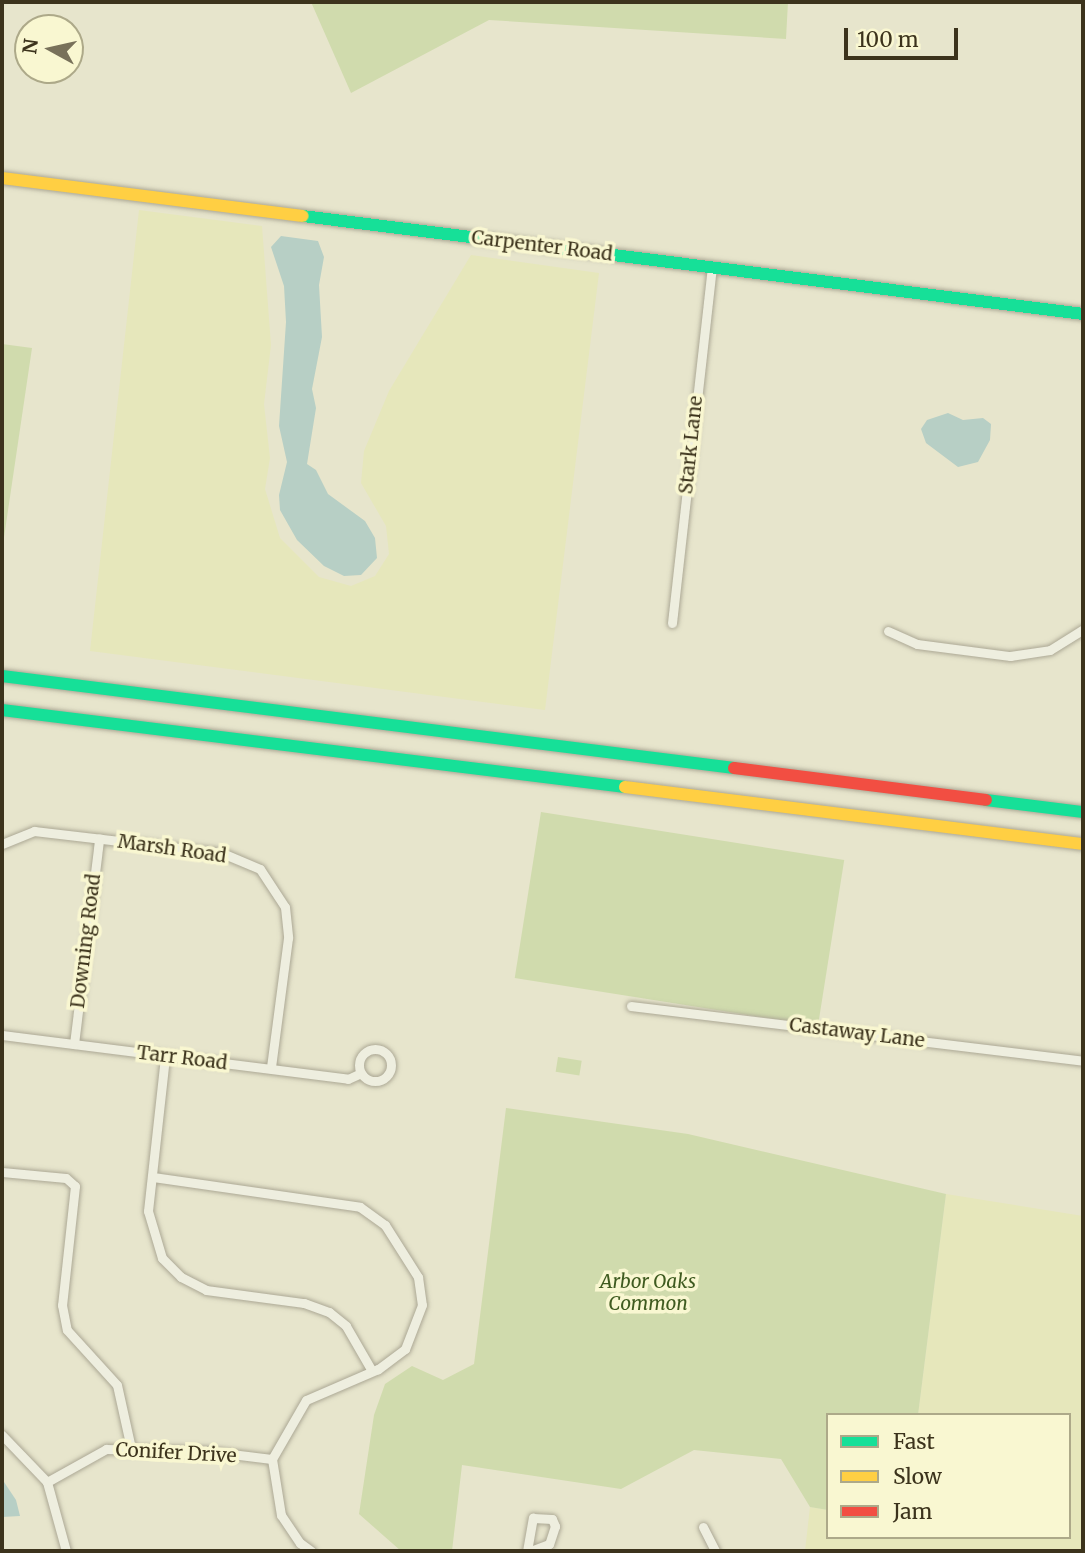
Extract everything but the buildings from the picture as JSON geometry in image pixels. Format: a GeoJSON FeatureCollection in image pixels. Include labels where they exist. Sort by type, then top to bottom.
{"type":"FeatureCollection","features":[{"type":"Feature","properties":{"kind":"main road","name":"Carpenter Road"},"geometry":{"type":"LineString","coordinates":[[2,178],[1083,314]]}},
{"type":"Feature","properties":{"kind":"main road"},"geometry":{"type":"LineString","coordinates":[[2,676],[1083,812]]}},
{"type":"Feature","properties":{"kind":"main road"},"geometry":{"type":"LineString","coordinates":[[2,710],[1083,844]]}},
{"type":"Feature","properties":{"kind":"street","name":"Stark Lane"},"geometry":{"type":"LineString","coordinates":[[673,623],[712,267]]}},
{"type":"Feature","properties":{"kind":"street"},"geometry":{"type":"LineString","coordinates":[[888,631],[917,645],[1019,656],[1050,650],[1083,629]]}},
{"type":"Feature","properties":{"kind":"street","name":"Marsh Road"},"geometry":{"type":"LineString","coordinates":[[2,844],[34,831],[222,853],[260,869],[275,885],[285,907],[288,937],[271,1068]]}},
{"type":"Feature","properties":{"kind":"street","name":"Downing Road"},"geometry":{"type":"LineString","coordinates":[[74,1044],[99,839]]}},
{"type":"Feature","properties":{"kind":"street","name":"Castaway Lane"},"geometry":{"type":"LineString","coordinates":[[631,1006],[1083,1060]]}},
{"type":"Feature","properties":{"kind":"street","name":"Tarr Road"},"geometry":{"type":"LineString","coordinates":[[2,1035],[348,1079],[361,1073]]}},
{"type":"Feature","properties":{"kind":"street"},"geometry":{"type":"LineString","coordinates":[[165,1057],[148,1210],[154,1241],[181,1277],[206,1290],[304,1303],[329,1312],[352,1334],[372,1371]]}},
{"type":"Feature","properties":{"kind":"street"},"geometry":{"type":"LineString","coordinates":[[2,1172],[66,1178],[75,1186],[62,1305],[66,1330],[115,1381],[131,1448]]}},
{"type":"Feature","properties":{"kind":"street"},"geometry":{"type":"LineString","coordinates":[[153,1177],[352,1205],[385,1225],[418,1277],[422,1305],[405,1349],[372,1371],[306,1400],[272,1459],[281,1515],[298,1547],[311,1551]]}},
{"type":"Feature","properties":{"kind":"street"},"geometry":{"type":"LineString","coordinates":[[2,1435],[47,1482],[66,1551]]}},
{"type":"Feature","properties":{"kind":"street","name":"Conifer Drive"},"geometry":{"type":"LineString","coordinates":[[47,1482],[90,1455],[131,1448],[272,1459]]}},
{"type":"Feature","properties":{"kind":"street"},"geometry":{"type":"LineString","coordinates":[[703,1527],[715,1551]]}},
{"type":"Feature","properties":{"kind":"green space"},"geometry":{"type":"Polygon","coordinates":[[[311,2],[788,2],[786,39],[489,20],[351,93],[311,2]]]}},
{"type":"Feature","properties":{"kind":"green space"},"geometry":{"type":"Polygon","coordinates":[[[139,210],[262,226],[271,345],[264,404],[270,458],[265,489],[280,538],[319,577],[351,586],[375,576],[389,554],[386,526],[361,483],[364,451],[389,391],[471,255],[599,273],[545,710],[90,651],[139,210]]]}},
{"type":"Feature","properties":{"kind":"green space"},"geometry":{"type":"Polygon","coordinates":[[[2,344],[32,348],[2,551],[2,344]]]}},
{"type":"Feature","properties":{"kind":"green space"},"geometry":{"type":"Polygon","coordinates":[[[541,812],[844,860],[818,1026],[515,978],[541,812]]]}},
{"type":"Feature","properties":{"kind":"green space"},"geometry":{"type":"Polygon","coordinates":[[[558,1057],[582,1061],[579,1076],[556,1072],[558,1057]]]}},
{"type":"Feature","properties":{"kind":"green space","name":"Arbor Oaks Common"},"geometry":{"type":"Polygon","coordinates":[[[506,1108],[688,1134],[946,1194],[918,1413],[826,1413],[826,1510],[810,1507],[781,1459],[694,1450],[621,1489],[462,1465],[452,1551],[401,1551],[359,1514],[374,1415],[385,1384],[412,1366],[443,1380],[474,1364],[506,1108]]]}},
{"type":"Feature","properties":{"kind":"green space"},"geometry":{"type":"Polygon","coordinates":[[[946,1194],[1083,1216],[1083,1551],[805,1551],[810,1507],[826,1510],[826,1539],[1071,1539],[1071,1413],[918,1413],[946,1194]]]}},
{"type":"Feature","properties":{"kind":"shaded area"},"geometry":{"type":"Polygon","coordinates":[[[281,236],[318,241],[324,257],[319,285],[322,337],[312,389],[316,408],[307,464],[316,470],[328,494],[365,521],[375,538],[377,558],[361,575],[344,576],[324,566],[297,540],[280,510],[279,495],[287,462],[279,426],[286,322],[284,286],[271,247],[281,236]]]}},
{"type":"Feature","properties":{"kind":"shaded area"},"geometry":{"type":"Polygon","coordinates":[[[948,413],[963,420],[983,418],[991,424],[990,440],[978,462],[958,467],[926,443],[921,429],[927,420],[948,413]]]}},
{"type":"Feature","properties":{"kind":"shaded area"},"geometry":{"type":"Polygon","coordinates":[[[2,1479],[16,1500],[20,1516],[2,1517],[2,1479]]]}},
{"type":"Feature","properties":{"kind":"traffic: fast"},"geometry":{"type":"LineString","coordinates":[[303,216],[1083,314]]}},
{"type":"Feature","properties":{"kind":"traffic: fast"},"geometry":{"type":"LineString","coordinates":[[2,676],[734,768]]}},
{"type":"Feature","properties":{"kind":"traffic: fast"},"geometry":{"type":"LineString","coordinates":[[2,710],[625,787]]}},
{"type":"Feature","properties":{"kind":"traffic: fast"},"geometry":{"type":"LineString","coordinates":[[986,800],[1083,812]]}},
{"type":"Feature","properties":{"kind":"traffic: slow"},"geometry":{"type":"LineString","coordinates":[[2,178],[303,216]]}},
{"type":"Feature","properties":{"kind":"traffic: slow"},"geometry":{"type":"LineString","coordinates":[[625,787],[1083,844]]}},
{"type":"Feature","properties":{"kind":"traffic: jam"},"geometry":{"type":"LineString","coordinates":[[734,768],[986,800]]}}]}
